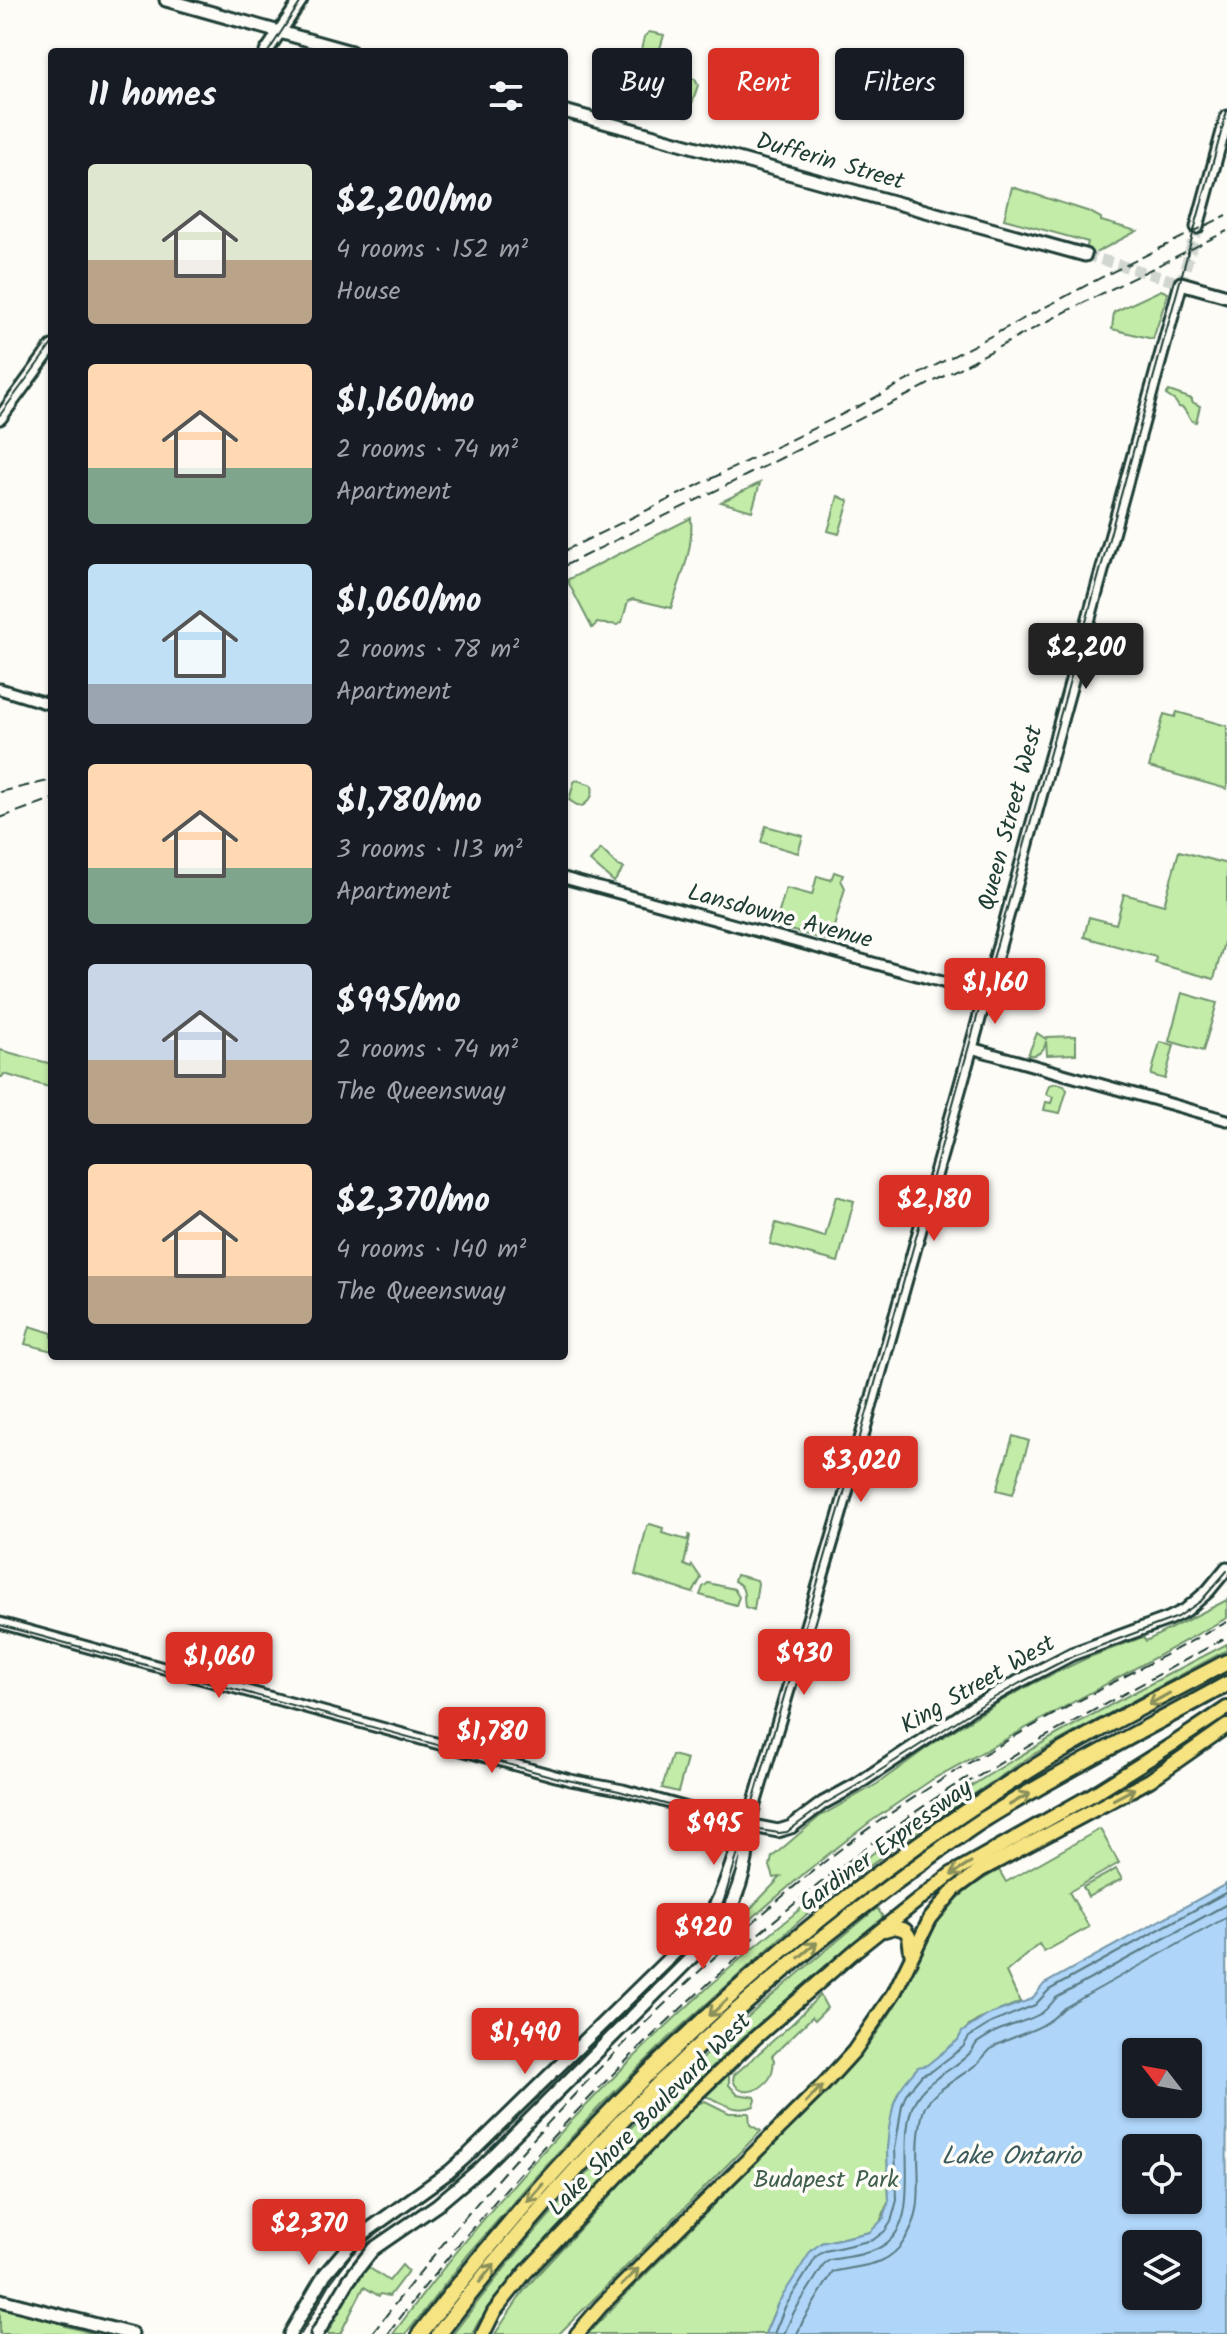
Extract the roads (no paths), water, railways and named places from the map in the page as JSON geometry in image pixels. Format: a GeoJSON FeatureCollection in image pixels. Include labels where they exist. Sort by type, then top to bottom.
{"type":"FeatureCollection","features":[{"type":"Feature","properties":{"kind":"highway","name":"Gardiner Expressway"},"geometry":{"type":"LineString","coordinates":[[420,2334],[480,2257],[618,2103],[775,1957],[902,1858],[1013,1782],[1052,1757],[1227,1662]]}},
{"type":"Feature","properties":{"kind":"highway","name":"Gardiner Expressway"},"geometry":{"type":"LineString","coordinates":[[439,2334],[519,2235],[634,2109],[732,2015],[824,1937],[984,1820],[1227,1684]]}},
{"type":"Feature","properties":{"kind":"highway","name":"Lake Shore Boulevard West"},"geometry":{"type":"LineString","coordinates":[[480,2334],[526,2272],[687,2103],[755,2038],[878,1933],[951,1874],[1090,1796],[1227,1708]]}},
{"type":"Feature","properties":{"kind":"highway"},"geometry":{"type":"LineString","coordinates":[[577,2334],[854,2051],[895,1991],[936,1909],[968,1879],[1150,1780],[1227,1726]]}},
{"type":"Feature","properties":{"kind":"highway"},"geometry":{"type":"LineString","coordinates":[[878,1933],[895,1927],[905,1930],[910,1939],[911,1955]]}},
{"type":"Feature","properties":{"kind":"highway"},"geometry":{"type":"LineString","coordinates":[[570,2334],[588,2321]]}},
{"type":"Feature","properties":{"kind":"main road"},"geometry":{"type":"LineString","coordinates":[[166,0],[337,48]]}},
{"type":"Feature","properties":{"kind":"main road"},"geometry":{"type":"LineString","coordinates":[[269,48],[301,0]]}},
{"type":"Feature","properties":{"kind":"main road","name":"Dufferin Street"},"geometry":{"type":"LineString","coordinates":[[568,112],[1085,255]]}},
{"type":"Feature","properties":{"kind":"main road"},"geometry":{"type":"LineString","coordinates":[[1197,227],[1227,117]]}},
{"type":"Feature","properties":{"kind":"main road","name":"Queen Street West"},"geometry":{"type":"LineString","coordinates":[[748,1825],[840,1514],[971,1048],[1181,283],[1227,296]]}},
{"type":"Feature","properties":{"kind":"main road"},"geometry":{"type":"LineString","coordinates":[[0,418],[48,352]]}},
{"type":"Feature","properties":{"kind":"main road","name":"King Street West"},"geometry":{"type":"LineString","coordinates":[[748,1825],[778,1831],[791,1827],[823,1803],[1018,1682],[1072,1654],[1186,1610],[1208,1591],[1227,1568]]}},
{"type":"Feature","properties":{"kind":"main road"},"geometry":{"type":"LineString","coordinates":[[290,2334],[325,2274],[353,2241],[468,2155],[702,1926],[725,1888],[748,1825]]}},
{"type":"Feature","properties":{"kind":"main road"},"geometry":{"type":"LineString","coordinates":[[317,2334],[349,2280],[373,2249],[440,2203],[482,2167],[711,1938],[730,1910],[739,1883],[748,1849],[748,1825]]}},
{"type":"Feature","properties":{"kind":"main road"},"geometry":{"type":"LineString","coordinates":[[0,2300],[132,2334]]}},
{"type":"Feature","properties":{"kind":"street"},"geometry":{"type":"LineString","coordinates":[[0,689],[48,704]]}},
{"type":"Feature","properties":{"kind":"street","name":"Lansdowne Avenue"},"geometry":{"type":"LineString","coordinates":[[568,879],[986,994]]}},
{"type":"Feature","properties":{"kind":"street"},"geometry":{"type":"LineString","coordinates":[[971,1048],[1227,1120]]}},
{"type":"Feature","properties":{"kind":"street"},"geometry":{"type":"LineString","coordinates":[[0,1623],[570,1780],[623,1790],[748,1825]]}},
{"type":"Feature","properties":{"kind":"water","name":"Lake Ontario"},"geometry":{"type":"Polygon","coordinates":[[[1226,1884],[1227,2334],[765,2334],[778,2303],[811,2251],[821,2243],[870,2232],[884,2218],[889,2200],[889,2128],[894,2103],[906,2081],[918,2067],[927,2065],[958,2040],[962,2032],[988,2015],[1032,1999],[1044,1984],[1226,1884]]]}},
{"type":"Feature","properties":{"kind":"tunnel"},"geometry":{"type":"LineString","coordinates":[[1085,255],[1181,283],[1197,227]]}},
{"type":"Feature","properties":{"kind":"tram line"},"geometry":{"type":"LineString","coordinates":[[271,48],[302,0]]}},
{"type":"Feature","properties":{"kind":"tram line"},"geometry":{"type":"LineString","coordinates":[[301,2334],[331,2282],[352,2254],[485,2149],[692,1945],[714,1919],[724,1900],[847,1483],[1227,111]]}},
{"type":"Feature","properties":{"kind":"tram line"},"geometry":{"type":"LineString","coordinates":[[0,415],[48,349]]}},
{"type":"Feature","properties":{"kind":"tram line"},"geometry":{"type":"LineString","coordinates":[[0,1625],[558,1778],[779,1833],[787,1832],[826,1803],[1020,1683],[1073,1656],[1178,1617],[1201,1601],[1227,1571]]}},
{"type":"Feature","properties":{"kind":"railway"},"geometry":{"type":"LineString","coordinates":[[568,549],[859,406],[1104,276],[1227,215]]}},
{"type":"Feature","properties":{"kind":"railway"},"geometry":{"type":"LineString","coordinates":[[568,564],[910,394],[1227,231]]}},
{"type":"Feature","properties":{"kind":"railway"},"geometry":{"type":"LineString","coordinates":[[0,792],[48,781]]}},
{"type":"Feature","properties":{"kind":"railway"},"geometry":{"type":"LineString","coordinates":[[0,818],[48,800]]}},
{"type":"Feature","properties":{"kind":"railway"},"geometry":{"type":"LineString","coordinates":[[372,2334],[489,2189],[572,2098],[726,1946],[794,1886],[866,1830],[972,1761],[1227,1622]]}},
{"type":"Feature","properties":{"kind":"railway"},"geometry":{"type":"LineString","coordinates":[[962,1786],[1227,1637]]}},
{"type":"Feature","properties":{"kind":"railway"},"geometry":{"type":"LineString","coordinates":[[745,1945],[854,1857],[968,1777]]}},
{"type":"Feature","properties":{"kind":"railway"},"geometry":{"type":"LineString","coordinates":[[388,2334],[472,2229],[561,2128],[655,2033],[755,1943]]}},
{"type":"Feature","properties":{"kind":"park label","name":"Budapest Park"},"geometry":{"type":"Point","coordinates":[826,2180]}}]}
